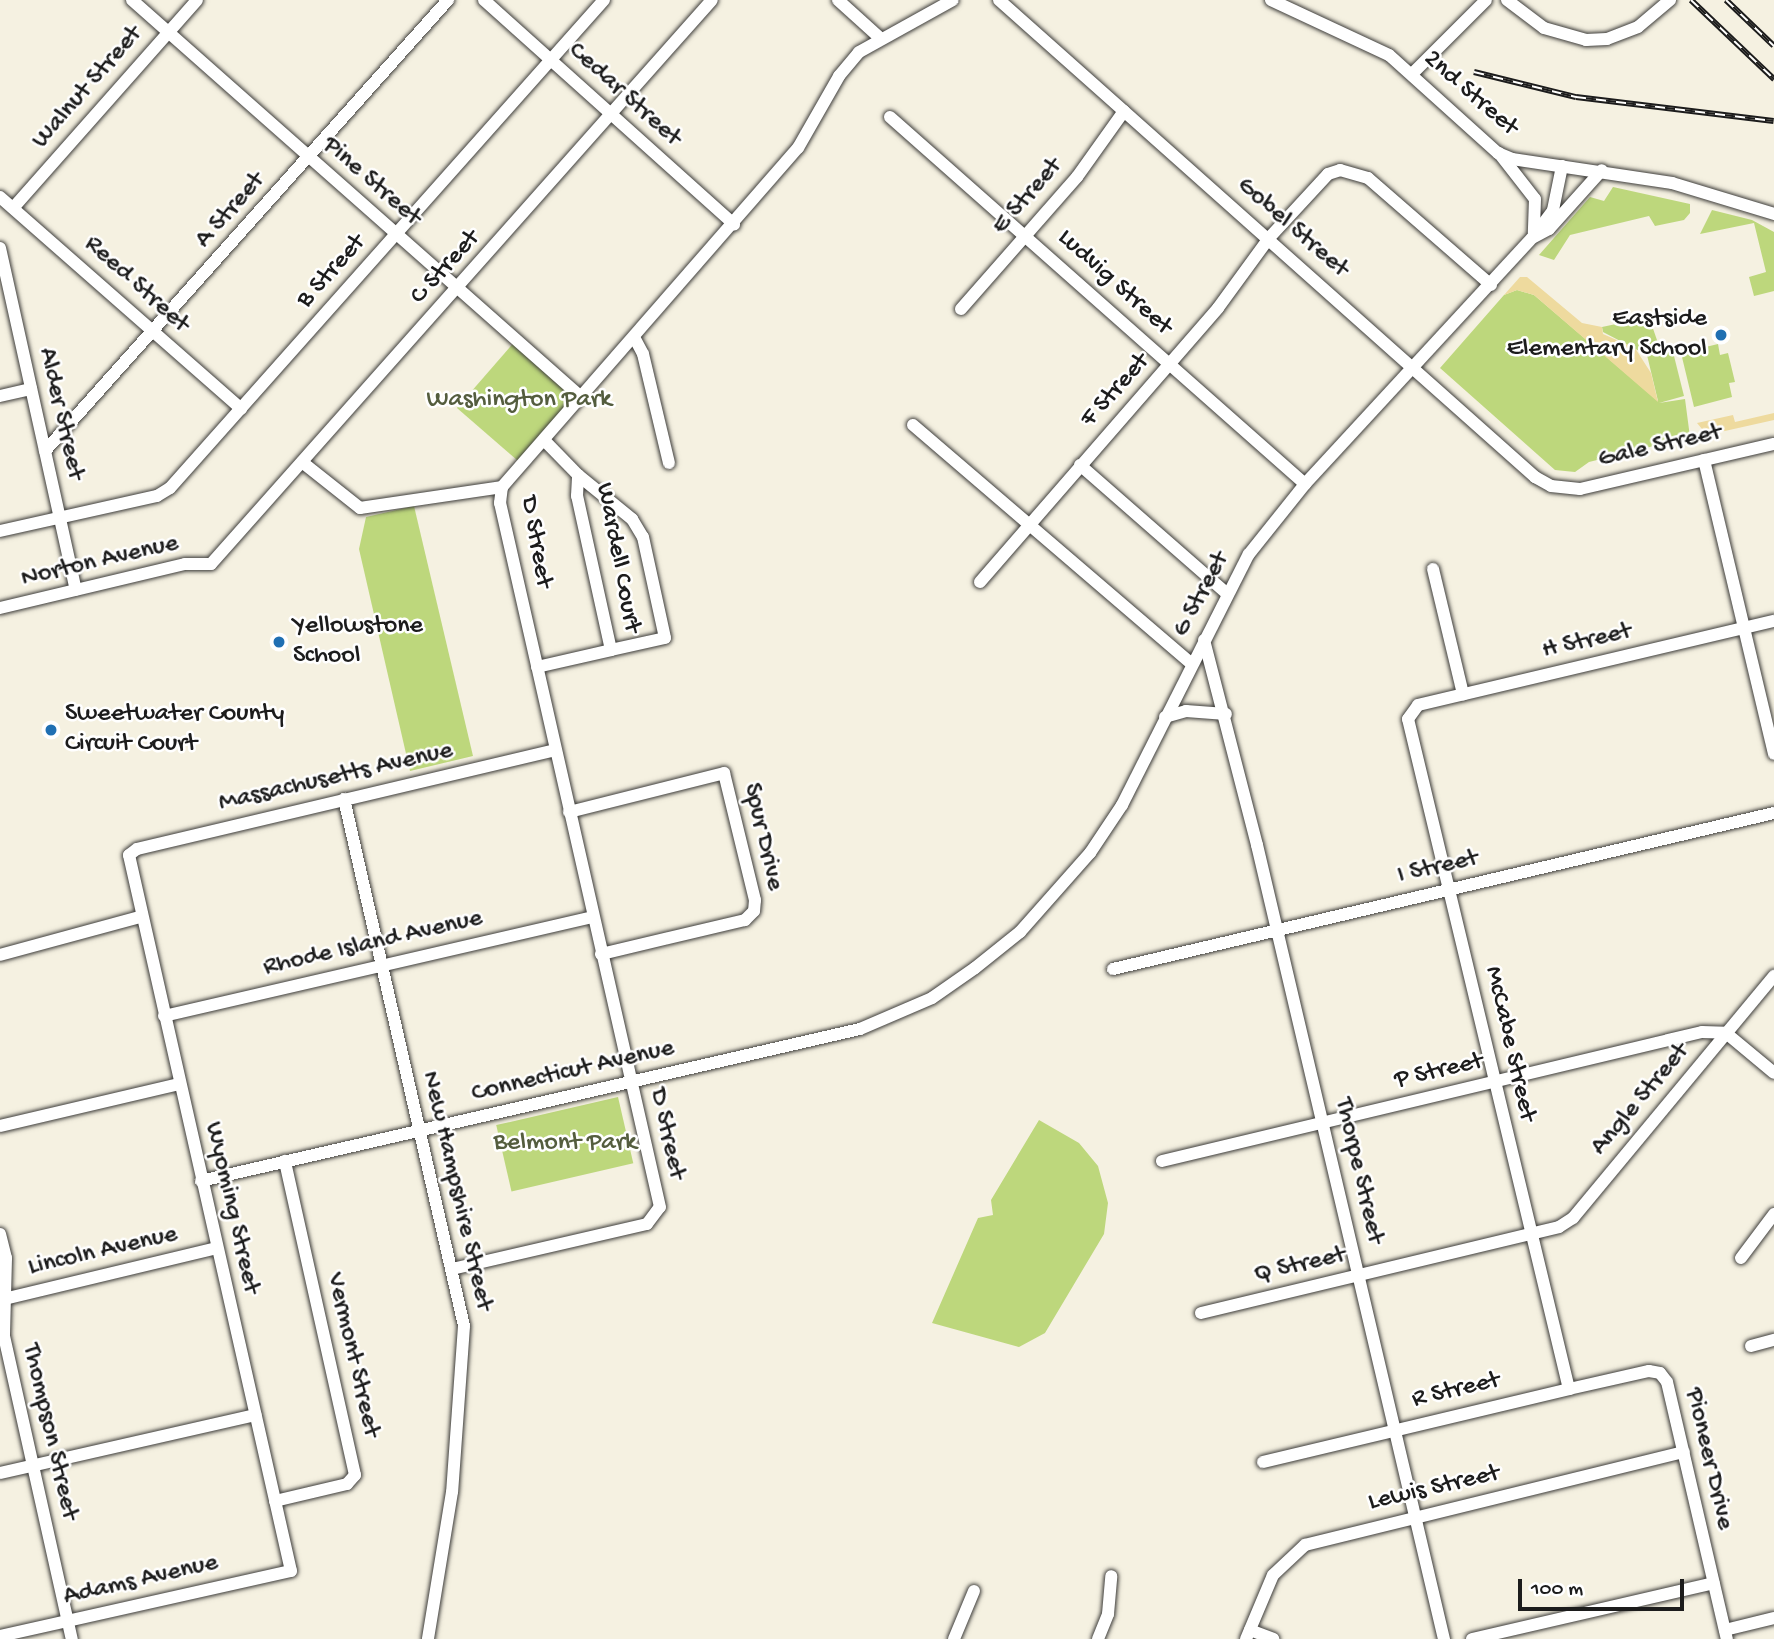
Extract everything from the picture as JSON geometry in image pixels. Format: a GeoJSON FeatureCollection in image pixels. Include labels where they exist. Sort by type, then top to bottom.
{"type":"FeatureCollection","features":[{"type":"Feature","properties":{"kind":"street","name":"Pine Street"},"geometry":{"type":"LineString","coordinates":[[132,0],[581,397]]}},
{"type":"Feature","properties":{"kind":"street","name":"Walnut Street"},"geometry":{"type":"LineString","coordinates":[[14,207],[197,0]]}},
{"type":"Feature","properties":{"kind":"street","name":"A Street"},"geometry":{"type":"LineString","coordinates":[[45,451],[155,332],[448,0]]}},
{"type":"Feature","properties":{"kind":"street","name":"Cedar Street"},"geometry":{"type":"LineString","coordinates":[[484,0],[734,224]]}},
{"type":"Feature","properties":{"kind":"street","name":"B Street"},"geometry":{"type":"LineString","coordinates":[[0,531],[157,496],[170,488],[604,0]]}},
{"type":"Feature","properties":{"kind":"street","name":"C Street"},"geometry":{"type":"LineString","coordinates":[[211,564],[712,0]]}},
{"type":"Feature","properties":{"kind":"street"},"geometry":{"type":"LineString","coordinates":[[838,0],[880,38]]}},
{"type":"Feature","properties":{"kind":"street","name":"D Street"},"geometry":{"type":"LineString","coordinates":[[452,1269],[647,1224],[655,1217],[660,1207],[500,503],[502,488],[799,148],[839,76],[859,52],[953,0]]}},
{"type":"Feature","properties":{"kind":"street","name":"Gobel Street"},"geometry":{"type":"LineString","coordinates":[[999,0],[1535,477],[1556,489]]}},
{"type":"Feature","properties":{"kind":"street","name":"2nd Street"},"geometry":{"type":"LineString","coordinates":[[1271,0],[1366,41],[1413,73],[1498,153],[1672,183],[1774,214]]}},
{"type":"Feature","properties":{"kind":"street"},"geometry":{"type":"LineString","coordinates":[[1413,73],[1486,0]]}},
{"type":"Feature","properties":{"kind":"street"},"geometry":{"type":"LineString","coordinates":[[1507,0],[1544,28],[1586,40],[1606,39],[1638,27],[1670,0]]}},
{"type":"Feature","properties":{"kind":"street","name":"E Street"},"geometry":{"type":"LineString","coordinates":[[961,309],[1077,177],[1124,111]]}},
{"type":"Feature","properties":{"kind":"street","name":"Ludvig Street"},"geometry":{"type":"LineString","coordinates":[[890,117],[1305,484]]}},
{"type":"Feature","properties":{"kind":"street"},"geometry":{"type":"LineString","coordinates":[[1498,153],[1535,199],[1533,237],[1549,229],[1602,170]]}},
{"type":"Feature","properties":{"kind":"street","name":"G Street"},"geometry":{"type":"LineString","coordinates":[[872,1025],[932,998],[975,968],[1020,932],[1060,890],[1122,804],[1226,593],[1255,545],[1305,484],[1416,369],[1533,237],[1553,210],[1562,166]]}},
{"type":"Feature","properties":{"kind":"street","name":"F Street"},"geometry":{"type":"LineString","coordinates":[[980,582],[1170,364],[1269,238],[1318,181],[1340,170],[1368,178],[1491,285]]}},
{"type":"Feature","properties":{"kind":"street","name":"Reed Street"},"geometry":{"type":"LineString","coordinates":[[0,197],[241,409]]}},
{"type":"Feature","properties":{"kind":"street","name":"Alder Street"},"geometry":{"type":"LineString","coordinates":[[1,255],[76,590]]}},
{"type":"Feature","properties":{"kind":"street"},"geometry":{"type":"LineString","coordinates":[[634,337],[643,354],[669,463]]}},
{"type":"Feature","properties":{"kind":"street"},"geometry":{"type":"LineString","coordinates":[[0,396],[31,389]]}},
{"type":"Feature","properties":{"kind":"street"},"geometry":{"type":"LineString","coordinates":[[914,425],[1192,664]]}},
{"type":"Feature","properties":{"kind":"street","name":"Wardell Court"},"geometry":{"type":"LineString","coordinates":[[537,667],[665,638],[643,537],[632,519],[578,475],[544,440]]}},
{"type":"Feature","properties":{"kind":"street","name":"Gale Street"},"geometry":{"type":"LineString","coordinates":[[1556,489],[1580,489],[1774,444]]}},
{"type":"Feature","properties":{"kind":"street"},"geometry":{"type":"LineString","coordinates":[[1704,460],[1774,754]]}},
{"type":"Feature","properties":{"kind":"street"},"geometry":{"type":"LineString","coordinates":[[302,462],[360,508],[502,488]]}},
{"type":"Feature","properties":{"kind":"street"},"geometry":{"type":"LineString","coordinates":[[1080,465],[1226,593]]}},
{"type":"Feature","properties":{"kind":"street","name":"Wardell Court"},"geometry":{"type":"LineString","coordinates":[[578,475],[577,496],[611,650]]}},
{"type":"Feature","properties":{"kind":"street","name":"Norton Avenue"},"geometry":{"type":"LineString","coordinates":[[0,608],[185,565],[211,564]]}},
{"type":"Feature","properties":{"kind":"street"},"geometry":{"type":"LineString","coordinates":[[1433,569],[1463,694]]}},
{"type":"Feature","properties":{"kind":"street","name":"H Street"},"geometry":{"type":"LineString","coordinates":[[1411,709],[1463,694],[1774,621]]}},
{"type":"Feature","properties":{"kind":"street","name":"Thorpe Street"},"geometry":{"type":"LineString","coordinates":[[1204,640],[1226,714],[1444,1639]]}},
{"type":"Feature","properties":{"kind":"street","name":"McCabe Street"},"geometry":{"type":"LineString","coordinates":[[1411,709],[1408,719],[1569,1389]]}},
{"type":"Feature","properties":{"kind":"street"},"geometry":{"type":"LineString","coordinates":[[1166,717],[1186,711],[1226,714]]}},
{"type":"Feature","properties":{"kind":"street","name":"Massachusetts Avenue"},"geometry":{"type":"LineString","coordinates":[[129,855],[137,849],[555,751]]}},
{"type":"Feature","properties":{"kind":"street","name":"Spur Drive"},"geometry":{"type":"LineString","coordinates":[[569,812],[724,773],[754,911],[745,920],[601,954]]}},
{"type":"Feature","properties":{"kind":"street","name":"New Hampshire Street"},"geometry":{"type":"LineString","coordinates":[[344,799],[464,1326],[452,1492],[428,1639]]}},
{"type":"Feature","properties":{"kind":"street","name":"I Street"},"geometry":{"type":"LineString","coordinates":[[1113,968],[1774,813]]}},
{"type":"Feature","properties":{"kind":"street","name":"Wyoming Street"},"geometry":{"type":"LineString","coordinates":[[129,855],[140,917],[291,1571]]}},
{"type":"Feature","properties":{"kind":"street"},"geometry":{"type":"LineString","coordinates":[[0,955],[140,917]]}},
{"type":"Feature","properties":{"kind":"street","name":"Rhode Island Avenue"},"geometry":{"type":"LineString","coordinates":[[164,1016],[593,917]]}},
{"type":"Feature","properties":{"kind":"street","name":"Angle Street"},"geometry":{"type":"LineString","coordinates":[[1531,1234],[1559,1227],[1573,1218],[1774,976]]}},
{"type":"Feature","properties":{"kind":"street","name":"Connecticut Avenue"},"geometry":{"type":"LineString","coordinates":[[201,1181],[872,1025]]}},
{"type":"Feature","properties":{"kind":"street","name":"P Street"},"geometry":{"type":"LineString","coordinates":[[1162,1161],[1702,1032],[1726,1033]]}},
{"type":"Feature","properties":{"kind":"street"},"geometry":{"type":"LineString","coordinates":[[1726,1033],[1774,1073]]}},
{"type":"Feature","properties":{"kind":"street"},"geometry":{"type":"LineString","coordinates":[[0,1126],[179,1084]]}},
{"type":"Feature","properties":{"kind":"street","name":"Vermont Street"},"geometry":{"type":"LineString","coordinates":[[275,1501],[347,1484],[355,1475],[285,1161]]}},
{"type":"Feature","properties":{"kind":"street"},"geometry":{"type":"LineString","coordinates":[[1741,1258],[1774,1214]]}},
{"type":"Feature","properties":{"kind":"street","name":"Thompson Street"},"geometry":{"type":"LineString","coordinates":[[0,1234],[6,1258],[2,1299],[4,1336],[72,1639]]}},
{"type":"Feature","properties":{"kind":"street","name":"Q Street"},"geometry":{"type":"LineString","coordinates":[[1201,1313],[1531,1234]]}},
{"type":"Feature","properties":{"kind":"street","name":"Lincoln Avenue"},"geometry":{"type":"LineString","coordinates":[[2,1299],[217,1248]]}},
{"type":"Feature","properties":{"kind":"street"},"geometry":{"type":"LineString","coordinates":[[1751,1346],[1774,1340]]}},
{"type":"Feature","properties":{"kind":"street","name":"R Street"},"geometry":{"type":"LineString","coordinates":[[1263,1462],[1649,1371],[1660,1373]]}},
{"type":"Feature","properties":{"kind":"street","name":"Pioneer Drive"},"geometry":{"type":"LineString","coordinates":[[1660,1373],[1667,1382],[1726,1634]]}},
{"type":"Feature","properties":{"kind":"street"},"geometry":{"type":"LineString","coordinates":[[0,1473],[255,1415]]}},
{"type":"Feature","properties":{"kind":"street","name":"Lewis Street"},"geometry":{"type":"LineString","coordinates":[[1248,1634],[1273,1575],[1305,1545],[1684,1452]]}},
{"type":"Feature","properties":{"kind":"street","name":"Adams Avenue"},"geometry":{"type":"LineString","coordinates":[[0,1636],[291,1571]]}},
{"type":"Feature","properties":{"kind":"street"},"geometry":{"type":"LineString","coordinates":[[1098,1639],[1108,1614],[1111,1576]]}},
{"type":"Feature","properties":{"kind":"street"},"geometry":{"type":"LineString","coordinates":[[1472,1639],[1714,1583]]}},
{"type":"Feature","properties":{"kind":"street"},"geometry":{"type":"LineString","coordinates":[[954,1639],[974,1591]]}},
{"type":"Feature","properties":{"kind":"street"},"geometry":{"type":"LineString","coordinates":[[1726,1634],[1774,1618]]}},
{"type":"Feature","properties":{"kind":"street"},"geometry":{"type":"LineString","coordinates":[[1248,1634],[1273,1639]]}},
{"type":"Feature","properties":{"kind":"green space"},"geometry":{"type":"Polygon","coordinates":[[[1613,187],[1690,204],[1690,213],[1684,220],[1655,226],[1649,216],[1570,235],[1554,260],[1539,255],[1590,197],[1604,201],[1613,187]]]}},
{"type":"Feature","properties":{"kind":"green space"},"geometry":{"type":"Polygon","coordinates":[[[1712,210],[1752,220],[1774,232],[1774,291],[1754,296],[1749,277],[1766,272],[1754,223],[1700,234],[1712,210]]]}},
{"type":"Feature","properties":{"kind":"green space"},"geometry":{"type":"Polygon","coordinates":[[[1517,290],[1534,295],[1658,401],[1647,355],[1603,332],[1602,327],[1649,317],[1658,343],[1654,352],[1672,348],[1684,396],[1659,403],[1685,399],[1690,437],[1589,462],[1575,472],[1555,470],[1440,368],[1504,295],[1517,290]]]}},
{"type":"Feature","properties":{"kind":"green space","name":"Washington Park"},"geometry":{"type":"Polygon","coordinates":[[[516,340],[581,396],[522,464],[457,408],[516,340]]]}},
{"type":"Feature","properties":{"kind":"green space"},"geometry":{"type":"Polygon","coordinates":[[[1718,344],[1720,355],[1728,353],[1735,382],[1729,383],[1732,397],[1694,407],[1681,353],[1718,344]]]}},
{"type":"Feature","properties":{"kind":"green space"},"geometry":{"type":"Polygon","coordinates":[[[414,506],[473,756],[410,771],[359,549],[366,517],[414,506]]]}},
{"type":"Feature","properties":{"kind":"green space","name":"Belmont Park"},"geometry":{"type":"Polygon","coordinates":[[[618,1097],[633,1163],[512,1191],[496,1125],[618,1097]]]}},
{"type":"Feature","properties":{"kind":"green space"},"geometry":{"type":"Polygon","coordinates":[[[1039,1120],[1079,1143],[1098,1166],[1108,1203],[1104,1234],[1045,1333],[1019,1347],[932,1323],[978,1218],[993,1215],[991,1200],[1039,1120]]]}},
{"type":"Feature","properties":{"kind":"sand"},"geometry":{"type":"Polygon","coordinates":[[[1520,277],[1527,277],[1582,323],[1602,327],[1603,334],[1635,348],[1651,373],[1658,402],[1534,295],[1517,290],[1504,295],[1520,277]]]}},
{"type":"Feature","properties":{"kind":"sand"},"geometry":{"type":"Polygon","coordinates":[[[1774,413],[1774,420],[1707,435],[1697,423],[1733,415],[1735,422],[1774,413]]]}},
{"type":"Feature","properties":{"kind":"railway"},"geometry":{"type":"LineString","coordinates":[[1691,0],[1774,79]]}},
{"type":"Feature","properties":{"kind":"railway"},"geometry":{"type":"LineString","coordinates":[[1726,0],[1774,46]]}},
{"type":"Feature","properties":{"kind":"railway"},"geometry":{"type":"LineString","coordinates":[[1474,72],[1576,97],[1774,121]]}},
{"type":"Feature","properties":{"kind":"place","name":"Eastside Elementary School"},"geometry":{"type":"Point","coordinates":[1721,335]}},
{"type":"Feature","properties":{"kind":"place","name":"Yellowstone School"},"geometry":{"type":"Point","coordinates":[279,642]}},
{"type":"Feature","properties":{"kind":"place","name":"Sweetwater County Circuit Court"},"geometry":{"type":"Point","coordinates":[51,730]}}]}
